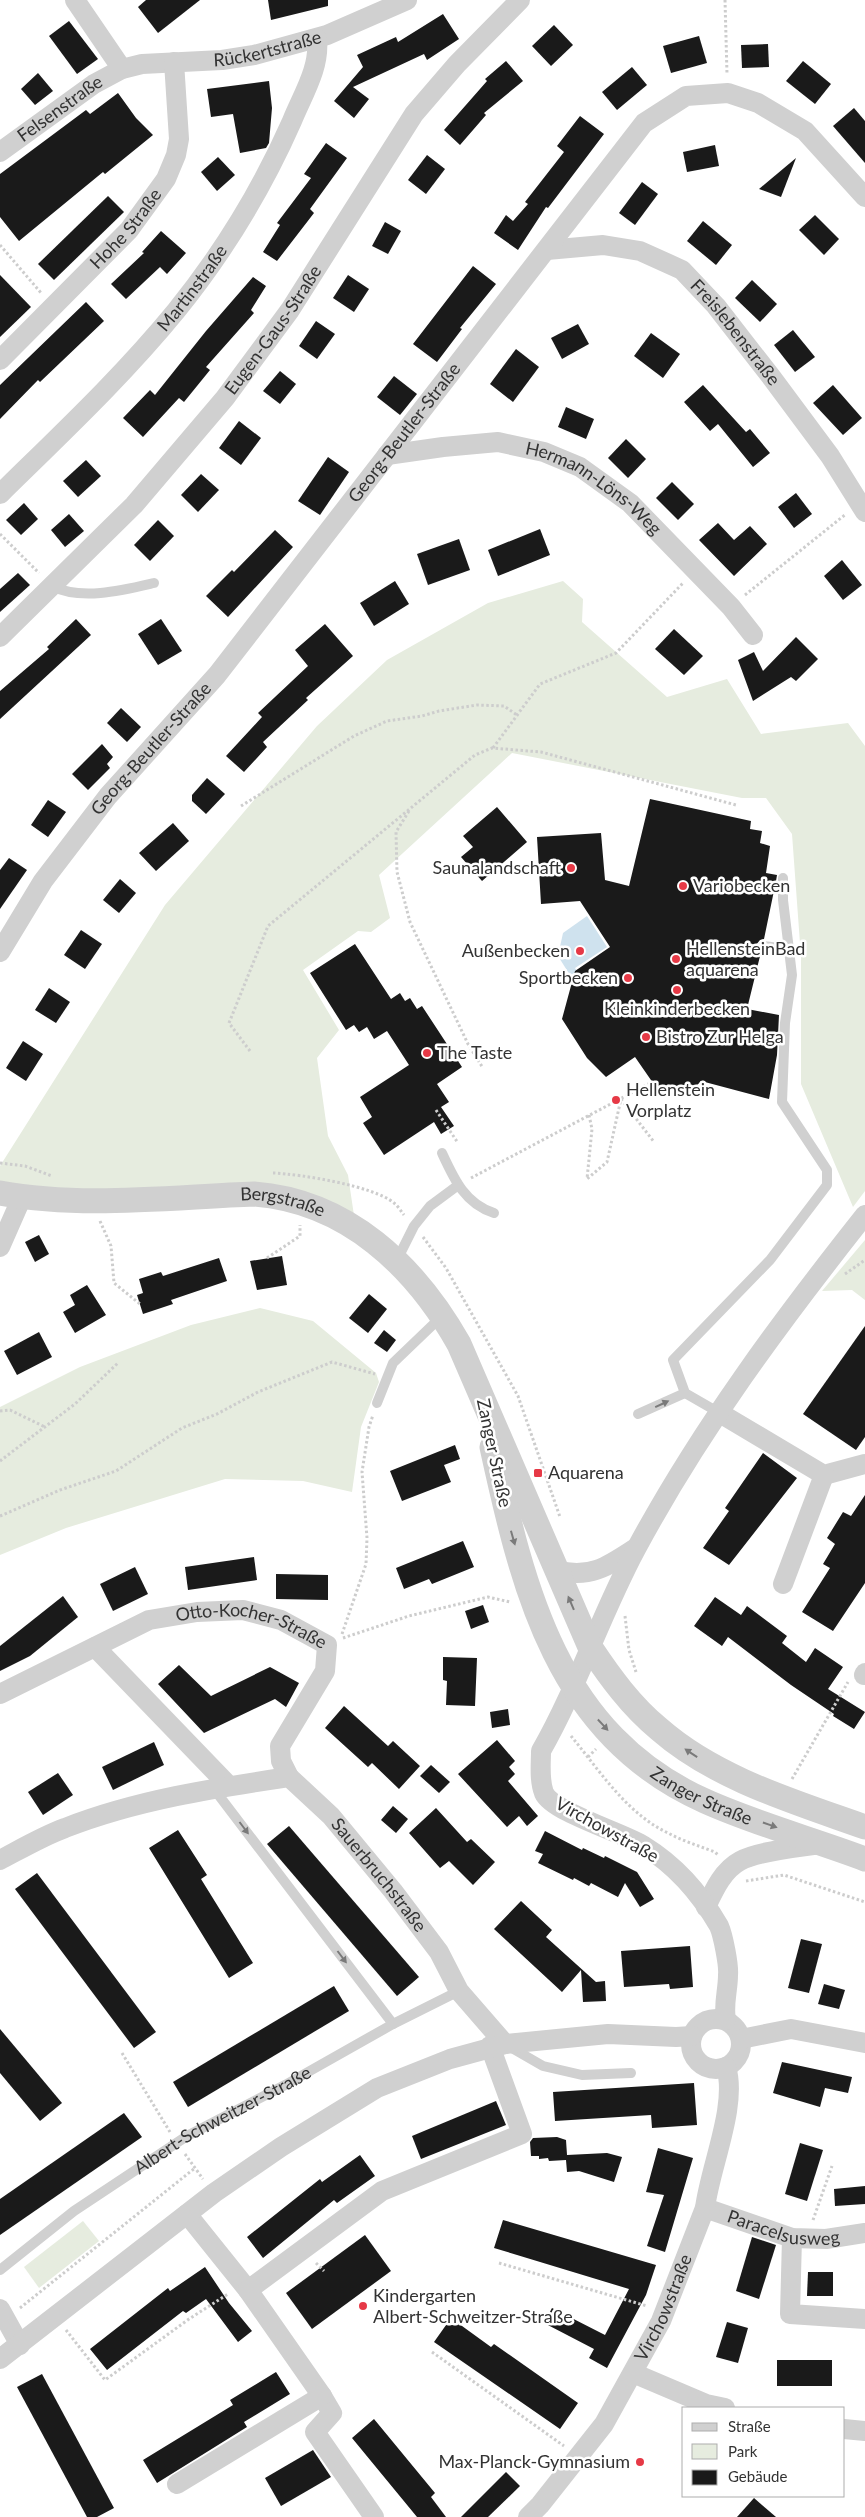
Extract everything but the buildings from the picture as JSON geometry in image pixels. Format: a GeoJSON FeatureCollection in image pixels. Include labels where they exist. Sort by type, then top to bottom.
{"type":"FeatureCollection","features":[{"type":"Feature","properties":{"kind":"street","name":"Rückertstraße"},"geometry":{"type":"LineString","coordinates":[[122,69],[142,64],[238,58],[317,39],[407,0]]}},
{"type":"Feature","properties":{"kind":"street","name":"Eugen-Gaus-Straße"},"geometry":{"type":"LineString","coordinates":[[0,637],[134,506],[225,398],[290,310],[414,114],[457,64],[520,0]]}},
{"type":"Feature","properties":{"kind":"street"},"geometry":{"type":"LineString","coordinates":[[84,3],[122,69]]}},
{"type":"Feature","properties":{"kind":"street","name":"Martinstraße"},"geometry":{"type":"LineString","coordinates":[[0,494],[143,349],[177,310],[216,258],[249,206],[285,136],[315,66],[318,50],[317,39]]}},
{"type":"Feature","properties":{"kind":"street","name":"Hohe Straße"},"geometry":{"type":"LineString","coordinates":[[0,360],[140,218],[166,179],[176,156],[179,139],[174,62]]}},
{"type":"Feature","properties":{"kind":"street","name":"Felsenstraße"},"geometry":{"type":"LineString","coordinates":[[0,152],[94,84],[122,69]]}},
{"type":"Feature","properties":{"kind":"street","name":"Georg-Beutler-Straße"},"geometry":{"type":"LineString","coordinates":[[0,952],[43,881],[108,796],[217,675],[644,123],[686,96],[728,92],[758,103],[805,130],[865,197]]}},
{"type":"Feature","properties":{"kind":"street","name":"Freislebenstraße"},"geometry":{"type":"LineString","coordinates":[[547,250],[603,245],[640,251],[682,270],[716,306],[772,378],[830,456],[862,507]]}},
{"type":"Feature","properties":{"kind":"street","name":"Hermann-Löns-Weg"},"geometry":{"type":"LineString","coordinates":[[387,455],[498,442],[544,452],[580,467],[630,503],[696,569],[731,607],[753,635]]}},
{"type":"Feature","properties":{"kind":"street","name":"Bergstraße"},"geometry":{"type":"LineString","coordinates":[[11,1195],[91,1200],[254,1194],[285,1198],[309,1204],[356,1229],[397,1260],[443,1316],[480,1388]]}},
{"type":"Feature","properties":{"kind":"street"},"geometry":{"type":"LineString","coordinates":[[0,1247],[11,1195]]}},
{"type":"Feature","properties":{"kind":"street","name":"Virchowstraße"},"geometry":{"type":"LineString","coordinates":[[719,2015],[728,1974],[720,1928],[706,1907],[687,1882],[668,1864],[643,1845],[557,1804],[544,1794],[541,1774],[541,1751],[558,1719],[608,1605],[636,1548],[718,1412],[804,1292],[865,1215]]}},
{"type":"Feature","properties":{"kind":"street","name":"Zanger Straße"},"geometry":{"type":"LineString","coordinates":[[480,1388],[590,1648],[612,1680],[645,1717],[693,1754],[734,1777],[865,1827]]}},
{"type":"Feature","properties":{"kind":"street","name":"Zanger Straße"},"geometry":{"type":"LineString","coordinates":[[480,1388],[509,1525],[528,1588],[545,1636],[572,1687],[586,1707],[636,1758],[667,1781],[704,1801],[865,1859]]}},
{"type":"Feature","properties":{"kind":"street"},"geometry":{"type":"LineString","coordinates":[[718,1412],[824,1475],[865,1464]]}},
{"type":"Feature","properties":{"kind":"street"},"geometry":{"type":"LineString","coordinates":[[784,1584],[824,1475]]}},
{"type":"Feature","properties":{"kind":"street"},"geometry":{"type":"LineString","coordinates":[[556,1570],[573,1575],[584,1574],[608,1566],[636,1548]]}},
{"type":"Feature","properties":{"kind":"street","name":"Otto-Kocher-Straße"},"geometry":{"type":"LineString","coordinates":[[0,1694],[149,1620],[197,1612],[243,1610],[280,1620],[326,1645],[325,1671],[280,1746],[281,1761],[289,1777]]}},
{"type":"Feature","properties":{"kind":"street"},"geometry":{"type":"LineString","coordinates":[[95,1647],[222,1788]]}},
{"type":"Feature","properties":{"kind":"street"},"geometry":{"type":"LineString","coordinates":[[0,1860],[64,1828],[114,1811],[222,1788],[289,1777]]}},
{"type":"Feature","properties":{"kind":"street","name":"Sauerbruchstraße"},"geometry":{"type":"LineString","coordinates":[[289,1777],[331,1816],[393,1891],[439,1952],[459,1991],[497,2045]]}},
{"type":"Feature","properties":{"kind":"street"},"geometry":{"type":"LineString","coordinates":[[706,1907],[719,1881],[741,1860],[783,1850],[824,1844]]}},
{"type":"Feature","properties":{"kind":"street"},"geometry":{"type":"LineString","coordinates":[[719,2015],[738,2031],[741,2039],[739,2056],[726,2067],[710,2069],[697,2060],[686,2040],[700,2024],[719,2015]]}},
{"type":"Feature","properties":{"kind":"street"},"geometry":{"type":"LineString","coordinates":[[741,2039],[792,2029],[865,2042]]}},
{"type":"Feature","properties":{"kind":"street"},"geometry":{"type":"LineString","coordinates":[[0,2359],[214,2193],[281,2147],[377,2088],[450,2059],[497,2045],[608,2034],[686,2040]]}},
{"type":"Feature","properties":{"kind":"street"},"geometry":{"type":"LineString","coordinates":[[245,2287],[382,2191],[522,2134],[497,2045]]}},
{"type":"Feature","properties":{"kind":"street","name":"Virchowstraße"},"geometry":{"type":"LineString","coordinates":[[528,2517],[540,2505],[604,2424],[664,2312],[705,2208],[707,2190],[722,2133],[731,2081],[726,2067]]}},
{"type":"Feature","properties":{"kind":"street","name":"Paracelsusweg"},"geometry":{"type":"LineString","coordinates":[[705,2208],[799,2238],[826,2239],[865,2233]]}},
{"type":"Feature","properties":{"kind":"street"},"geometry":{"type":"LineString","coordinates":[[187,2214],[245,2287],[322,2396],[332,2413],[315,2432],[374,2517]]}},
{"type":"Feature","properties":{"kind":"street"},"geometry":{"type":"LineString","coordinates":[[799,2238],[790,2314],[865,2319]]}},
{"type":"Feature","properties":{"kind":"street"},"geometry":{"type":"LineString","coordinates":[[3,2314],[20,2345]]}},
{"type":"Feature","properties":{"kind":"street"},"geometry":{"type":"LineString","coordinates":[[633,2373],[706,2404],[721,2407]]}},
{"type":"Feature","properties":{"kind":"street"},"geometry":{"type":"LineString","coordinates":[[177,2484],[322,2396]]}},
{"type":"Feature","properties":{"kind":"street"},"geometry":{"type":"LineString","coordinates":[[845,2429],[865,2431]]}},
{"type":"Feature","properties":{"kind":"lane"},"geometry":{"type":"LineString","coordinates":[[52,586],[60,590],[82,592],[126,590],[154,583]]}},
{"type":"Feature","properties":{"kind":"lane"},"geometry":{"type":"LineString","coordinates":[[718,1412],[685,1393],[673,1360],[770,1260],[827,1185],[827,1170],[782,1102],[786,1023],[792,975],[788,949],[783,878]]}},
{"type":"Feature","properties":{"kind":"lane"},"geometry":{"type":"LineString","coordinates":[[763,946],[788,949]]}},
{"type":"Feature","properties":{"kind":"lane"},"geometry":{"type":"LineString","coordinates":[[442,1153],[458,1186],[481,1209],[494,1213]]}},
{"type":"Feature","properties":{"kind":"lane"},"geometry":{"type":"LineString","coordinates":[[397,1260],[414,1226],[430,1206],[458,1186]]}},
{"type":"Feature","properties":{"kind":"lane"},"geometry":{"type":"LineString","coordinates":[[377,1403],[393,1363],[443,1316]]}},
{"type":"Feature","properties":{"kind":"lane"},"geometry":{"type":"LineString","coordinates":[[638,1414],[685,1393]]}},
{"type":"Feature","properties":{"kind":"lane"},"geometry":{"type":"LineString","coordinates":[[222,1788],[393,2024]]}},
{"type":"Feature","properties":{"kind":"lane","name":"Albert-Schweitzer-Straße"},"geometry":{"type":"LineString","coordinates":[[0,2270],[74,2211],[177,2143],[393,2024],[459,1991]]}},
{"type":"Feature","properties":{"kind":"lane"},"geometry":{"type":"LineString","coordinates":[[497,2045],[543,2066],[572,2073],[582,2075],[631,2073]]}},
{"type":"Feature","properties":{"kind":"path"},"geometry":{"type":"LineString","coordinates":[[725,0],[728,92]]}},
{"type":"Feature","properties":{"kind":"path"},"geometry":{"type":"LineString","coordinates":[[0,245],[53,307]]}},
{"type":"Feature","properties":{"kind":"path"},"geometry":{"type":"LineString","coordinates":[[731,607],[862,507]]}},
{"type":"Feature","properties":{"kind":"path"},"geometry":{"type":"LineString","coordinates":[[0,534],[52,586]]}},
{"type":"Feature","properties":{"kind":"path"},"geometry":{"type":"LineString","coordinates":[[492,748],[540,684],[616,653],[696,569]]}},
{"type":"Feature","properties":{"kind":"path"},"geometry":{"type":"LineString","coordinates":[[241,806],[354,736],[387,721],[477,705],[504,706],[517,715]]}},
{"type":"Feature","properties":{"kind":"path"},"geometry":{"type":"LineString","coordinates":[[250,1051],[229,1023],[268,926],[475,755],[492,748],[540,752],[736,805]]}},
{"type":"Feature","properties":{"kind":"path"},"geometry":{"type":"LineString","coordinates":[[410,809],[396,832],[396,872],[408,914],[468,1044],[483,1068]]}},
{"type":"Feature","properties":{"kind":"path"},"geometry":{"type":"LineString","coordinates":[[458,1186],[652,1082]]}},
{"type":"Feature","properties":{"kind":"path"},"geometry":{"type":"LineString","coordinates":[[589,1115],[592,1129],[587,1179],[607,1162],[621,1098]]}},
{"type":"Feature","properties":{"kind":"path"},"geometry":{"type":"LineString","coordinates":[[621,1098],[654,1142]]}},
{"type":"Feature","properties":{"kind":"path"},"geometry":{"type":"LineString","coordinates":[[436,1110],[458,1143]]}},
{"type":"Feature","properties":{"kind":"path"},"geometry":{"type":"LineString","coordinates":[[0,1163],[25,1166],[47,1173]]}},
{"type":"Feature","properties":{"kind":"path"},"geometry":{"type":"LineString","coordinates":[[267,1258],[300,1236],[299,1226],[309,1204]]}},
{"type":"Feature","properties":{"kind":"path"},"geometry":{"type":"LineString","coordinates":[[98,1216],[111,1246],[114,1283],[140,1304]]}},
{"type":"Feature","properties":{"kind":"path"},"geometry":{"type":"LineString","coordinates":[[414,1226],[446,1268],[518,1396],[560,1518]]}},
{"type":"Feature","properties":{"kind":"path"},"geometry":{"type":"LineString","coordinates":[[0,1461],[75,1404],[119,1362]]}},
{"type":"Feature","properties":{"kind":"path"},"geometry":{"type":"LineString","coordinates":[[0,1516],[60,1490],[116,1471],[182,1428],[217,1414],[258,1392],[332,1362],[388,1377]]}},
{"type":"Feature","properties":{"kind":"path"},"geometry":{"type":"LineString","coordinates":[[377,1403],[369,1427],[362,1472],[367,1538],[366,1564],[340,1640],[409,1616],[488,1597],[507,1602]]}},
{"type":"Feature","properties":{"kind":"path"},"geometry":{"type":"LineString","coordinates":[[0,1411],[10,1410],[45,1427]]}},
{"type":"Feature","properties":{"kind":"path"},"geometry":{"type":"LineString","coordinates":[[608,1605],[626,1616],[629,1650],[637,1674]]}},
{"type":"Feature","properties":{"kind":"path"},"geometry":{"type":"LineString","coordinates":[[792,1779],[848,1682],[865,1674]]}},
{"type":"Feature","properties":{"kind":"path"},"geometry":{"type":"LineString","coordinates":[[558,1719],[622,1799],[640,1816],[668,1833],[715,1852],[744,1881],[784,1875],[865,1902]]}},
{"type":"Feature","properties":{"kind":"path"},"geometry":{"type":"LineString","coordinates":[[784,1775],[801,1783]]}},
{"type":"Feature","properties":{"kind":"path"},"geometry":{"type":"LineString","coordinates":[[122,2053],[177,2143],[214,2193]]}},
{"type":"Feature","properties":{"kind":"path"},"geometry":{"type":"LineString","coordinates":[[799,2238],[832,2166]]}},
{"type":"Feature","properties":{"kind":"path"},"geometry":{"type":"LineString","coordinates":[[3,2314],[195,2168]]}},
{"type":"Feature","properties":{"kind":"path"},"geometry":{"type":"LineString","coordinates":[[499,2263],[664,2312]]}},
{"type":"Feature","properties":{"kind":"path"},"geometry":{"type":"LineString","coordinates":[[56,2317],[105,2380],[189,2319],[245,2287]]}},
{"type":"Feature","properties":{"kind":"path"},"geometry":{"type":"LineString","coordinates":[[432,2352],[579,2456]]}},
{"type":"Feature","properties":{"kind":"green space"},"geometry":{"type":"Polygon","coordinates":[[[563,581],[583,599],[582,622],[667,697],[727,679],[761,734],[848,723],[865,746],[865,1191],[853,1207],[801,1084],[801,957],[792,834],[766,798],[742,798],[512,753],[379,875],[390,918],[371,932],[358,931],[303,970],[339,1030],[317,1058],[328,1136],[348,1175],[356,1229],[309,1204],[0,1193],[0,1166],[165,905],[317,726],[387,660],[488,603],[563,581]]]}},
{"type":"Feature","properties":{"kind":"green space"},"geometry":{"type":"Polygon","coordinates":[[[865,1240],[865,1300],[852,1290],[822,1291],[865,1240]]]}},
{"type":"Feature","properties":{"kind":"green space"},"geometry":{"type":"Polygon","coordinates":[[[260,1308],[313,1321],[376,1373],[379,1382],[361,1427],[352,1492],[303,1481],[225,1479],[66,1528],[0,1555],[0,1407],[80,1367],[191,1325],[260,1308]]]}},
{"type":"Feature","properties":{"kind":"green space"},"geometry":{"type":"Polygon","coordinates":[[[83,2221],[99,2241],[39,2288],[24,2267],[83,2221]]]}},
{"type":"Feature","properties":{"kind":"water","name":"Außenbecken"},"geometry":{"type":"Polygon","coordinates":[[[587,916],[607,947],[575,968],[585,984],[578,988],[558,956],[563,933],[587,916]]]}},
{"type":"Feature","properties":{"kind":"place","name":"Saunalandschaft"},"geometry":{"type":"Point","coordinates":[571,868]}},
{"type":"Feature","properties":{"kind":"place","name":"Variobecken"},"geometry":{"type":"Point","coordinates":[683,886]}},
{"type":"Feature","properties":{"kind":"place","name":"Außenbecken"},"geometry":{"type":"Point","coordinates":[580,951]}},
{"type":"Feature","properties":{"kind":"place","name":"HellensteinBad aquarena"},"geometry":{"type":"Point","coordinates":[676,959]}},
{"type":"Feature","properties":{"kind":"place","name":"Sportbecken"},"geometry":{"type":"Point","coordinates":[628,978]}},
{"type":"Feature","properties":{"kind":"place","name":"Kleinkinderbecken"},"geometry":{"type":"Point","coordinates":[677,990]}},
{"type":"Feature","properties":{"kind":"place","name":"Bistro Zur Helga"},"geometry":{"type":"Point","coordinates":[646,1037]}},
{"type":"Feature","properties":{"kind":"place","name":"The Taste"},"geometry":{"type":"Point","coordinates":[427,1053]}},
{"type":"Feature","properties":{"kind":"place","name":"Hellenstein Vorplatz"},"geometry":{"type":"Point","coordinates":[616,1100]}},
{"type":"Feature","properties":{"kind":"place","name":"Aquarena"},"geometry":{"type":"Point","coordinates":[538,1473]}},
{"type":"Feature","properties":{"kind":"place","name":"Kindergarten Albert-Schweitzer-Straße"},"geometry":{"type":"Point","coordinates":[363,2306]}},
{"type":"Feature","properties":{"kind":"place","name":"Max-Planck-Gymnasium"},"geometry":{"type":"Point","coordinates":[640,2462]}}]}
